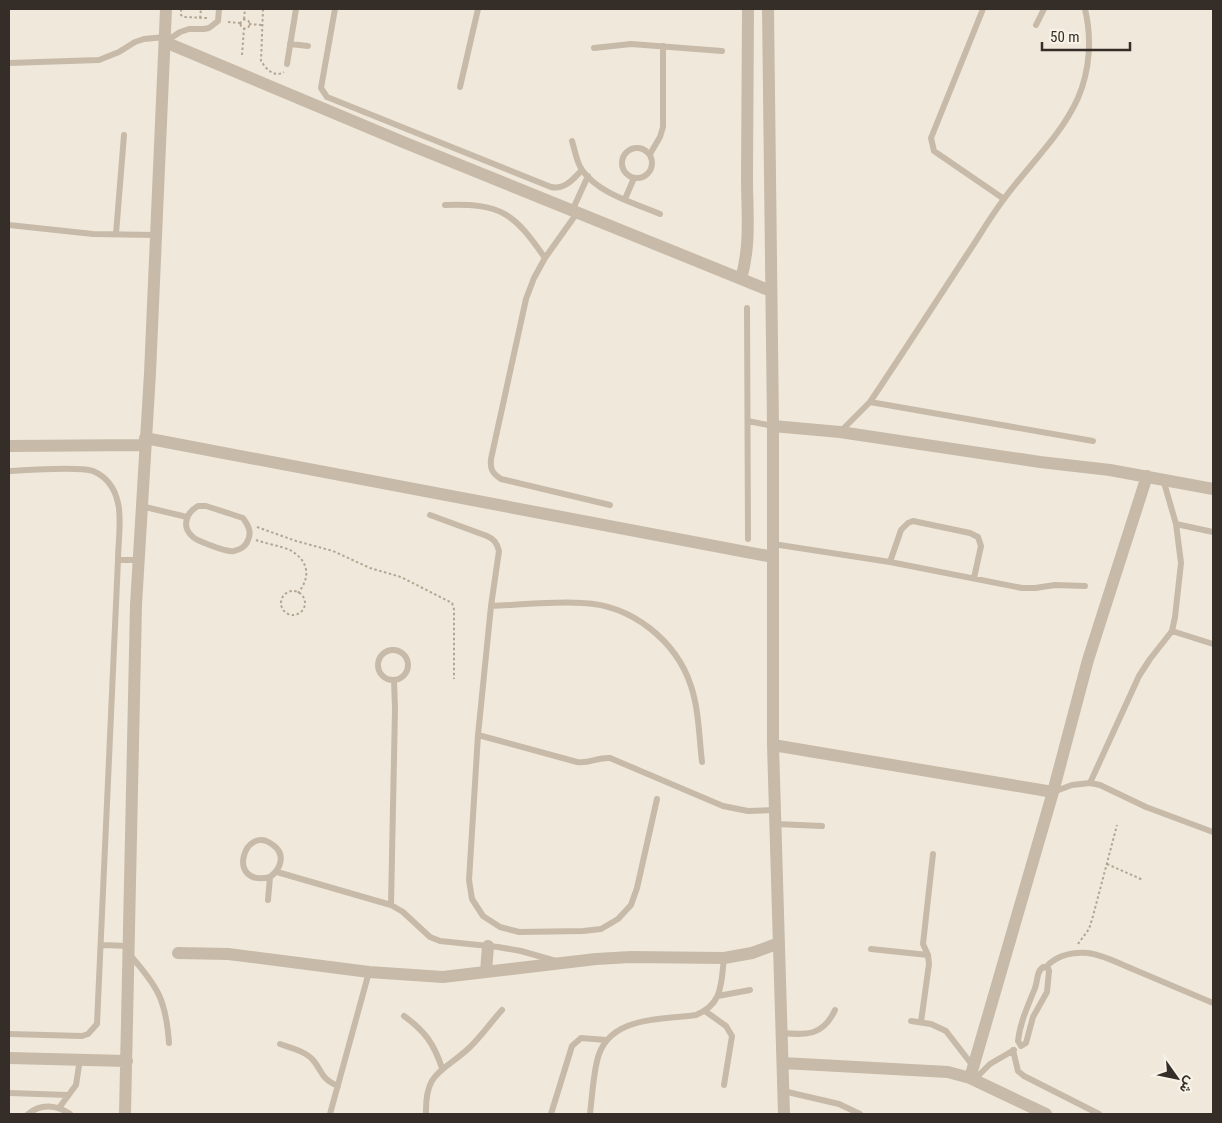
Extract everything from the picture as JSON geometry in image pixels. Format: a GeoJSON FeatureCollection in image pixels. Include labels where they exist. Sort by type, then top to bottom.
{"type":"FeatureCollection","features":[{"type":"Feature","properties":{"kind":"street"},"geometry":{"type":"LineString","coordinates":[[125,1114],[138,560],[150,373],[166,9]]}},
{"type":"Feature","properties":{"kind":"street"},"geometry":{"type":"LineString","coordinates":[[741,279],[748,249],[748,9]]}},
{"type":"Feature","properties":{"kind":"street"},"geometry":{"type":"LineString","coordinates":[[768,9],[774,544],[773,745],[784,1114]]}},
{"type":"Feature","properties":{"kind":"street"},"geometry":{"type":"LineString","coordinates":[[165,40],[575,212],[771,291]]}},
{"type":"Feature","properties":{"kind":"street"},"geometry":{"type":"LineString","coordinates":[[773,426],[840,432],[1147,476],[1213,489]]}},
{"type":"Feature","properties":{"kind":"street"},"geometry":{"type":"LineString","coordinates":[[9,446],[145,441],[773,557]]}},
{"type":"Feature","properties":{"kind":"street"},"geometry":{"type":"LineString","coordinates":[[972,1075],[1053,792],[1085,668],[1147,476]]}},
{"type":"Feature","properties":{"kind":"street"},"geometry":{"type":"LineString","coordinates":[[773,745],[1053,792]]}},
{"type":"Feature","properties":{"kind":"street"},"geometry":{"type":"LineString","coordinates":[[178,952],[259,957],[369,972],[444,977],[596,959],[631,957],[724,958],[752,953],[779,943]]}},
{"type":"Feature","properties":{"kind":"street"},"geometry":{"type":"LineString","coordinates":[[486,972],[488,946]]}},
{"type":"Feature","properties":{"kind":"street"},"geometry":{"type":"LineString","coordinates":[[9,1058],[127,1061]]}},
{"type":"Feature","properties":{"kind":"street"},"geometry":{"type":"LineString","coordinates":[[783,1063],[937,1071],[972,1075],[1046,1114]]}},
{"type":"Feature","properties":{"kind":"lane"},"geometry":{"type":"LineString","coordinates":[[9,63],[99,60],[144,39],[165,40],[180,32],[210,28],[218,21],[219,9]]}},
{"type":"Feature","properties":{"kind":"lane"},"geometry":{"type":"LineString","coordinates":[[287,64],[296,9]]}},
{"type":"Feature","properties":{"kind":"lane"},"geometry":{"type":"LineString","coordinates":[[335,9],[322,82],[323,93],[327,97],[557,188],[563,187],[582,170]]}},
{"type":"Feature","properties":{"kind":"lane"},"geometry":{"type":"LineString","coordinates":[[460,87],[478,9]]}},
{"type":"Feature","properties":{"kind":"lane"},"geometry":{"type":"LineString","coordinates":[[982,9],[931,138],[934,151],[1004,199]]}},
{"type":"Feature","properties":{"kind":"lane"},"geometry":{"type":"LineString","coordinates":[[1036,25],[1044,9]]}},
{"type":"Feature","properties":{"kind":"lane"},"geometry":{"type":"LineString","coordinates":[[840,432],[870,402],[1004,199],[1053,138],[1078,99],[1089,57],[1089,36],[1084,9]]}},
{"type":"Feature","properties":{"kind":"lane"},"geometry":{"type":"LineString","coordinates":[[290,44],[308,46]]}},
{"type":"Feature","properties":{"kind":"lane"},"geometry":{"type":"LineString","coordinates":[[594,48],[631,44],[722,51]]}},
{"type":"Feature","properties":{"kind":"lane"},"geometry":{"type":"LineString","coordinates":[[650,154],[656,146],[663,127],[663,46]]}},
{"type":"Feature","properties":{"kind":"lane"},"geometry":{"type":"LineString","coordinates":[[116,234],[124,134]]}},
{"type":"Feature","properties":{"kind":"lane"},"geometry":{"type":"LineString","coordinates":[[572,140],[582,170],[600,187],[660,214]]}},
{"type":"Feature","properties":{"kind":"lane"},"geometry":{"type":"LineString","coordinates":[[641,148],[650,154],[653,164],[648,173],[639,178],[634,178],[629,176],[623,168],[623,157],[630,150],[641,148]]}},
{"type":"Feature","properties":{"kind":"lane"},"geometry":{"type":"LineString","coordinates":[[588,176],[575,212],[545,258],[534,278],[526,299],[490,467],[494,474],[501,479],[610,505]]}},
{"type":"Feature","properties":{"kind":"lane"},"geometry":{"type":"LineString","coordinates":[[625,199],[634,178]]}},
{"type":"Feature","properties":{"kind":"lane"},"geometry":{"type":"LineString","coordinates":[[445,205],[479,205],[497,210],[513,219],[527,232],[545,258]]}},
{"type":"Feature","properties":{"kind":"lane"},"geometry":{"type":"LineString","coordinates":[[9,225],[85,233],[155,235]]}},
{"type":"Feature","properties":{"kind":"lane"},"geometry":{"type":"LineString","coordinates":[[747,308],[748,539]]}},
{"type":"Feature","properties":{"kind":"lane"},"geometry":{"type":"LineString","coordinates":[[870,402],[1093,441]]}},
{"type":"Feature","properties":{"kind":"lane"},"geometry":{"type":"LineString","coordinates":[[748,421],[773,426]]}},
{"type":"Feature","properties":{"kind":"lane"},"geometry":{"type":"LineString","coordinates":[[9,470],[77,469],[92,471],[105,478],[115,490],[119,505],[102,945],[97,1024],[94,1030],[82,1036],[9,1034]]}},
{"type":"Feature","properties":{"kind":"lane"},"geometry":{"type":"LineString","coordinates":[[1090,783],[1139,676],[1172,631],[1180,563],[1176,524],[1163,479]]}},
{"type":"Feature","properties":{"kind":"lane"},"geometry":{"type":"LineString","coordinates":[[141,506],[187,517]]}},
{"type":"Feature","properties":{"kind":"lane"},"geometry":{"type":"LineString","coordinates":[[198,506],[206,506],[237,515],[248,524],[250,537],[246,544],[240,550],[232,551],[224,550],[193,537],[188,531],[186,524],[187,517],[192,510],[198,506]]}},
{"type":"Feature","properties":{"kind":"lane"},"geometry":{"type":"LineString","coordinates":[[430,515],[493,539],[499,551],[491,606],[478,736],[468,880],[472,899],[483,916],[500,927],[519,932],[602,929],[618,920],[631,906],[637,888],[657,799]]}},
{"type":"Feature","properties":{"kind":"lane"},"geometry":{"type":"LineString","coordinates":[[890,562],[901,530],[908,523],[918,522],[970,533],[978,537],[980,546],[974,578]]}},
{"type":"Feature","properties":{"kind":"lane"},"geometry":{"type":"LineString","coordinates":[[1176,524],[1213,532]]}},
{"type":"Feature","properties":{"kind":"lane"},"geometry":{"type":"LineString","coordinates":[[774,544],[890,562],[1028,588],[1055,585],[1084,586]]}},
{"type":"Feature","properties":{"kind":"lane"},"geometry":{"type":"LineString","coordinates":[[118,560],[138,560]]}},
{"type":"Feature","properties":{"kind":"lane"},"geometry":{"type":"LineString","coordinates":[[491,606],[582,603],[600,605],[634,618],[658,635],[678,659],[691,686],[697,716],[702,762]]}},
{"type":"Feature","properties":{"kind":"lane"},"geometry":{"type":"LineString","coordinates":[[1172,631],[1213,644]]}},
{"type":"Feature","properties":{"kind":"lane"},"geometry":{"type":"LineString","coordinates":[[393,649],[406,655],[409,668],[400,679],[394,680],[387,679],[378,668],[378,661],[381,655],[393,649]]}},
{"type":"Feature","properties":{"kind":"lane"},"geometry":{"type":"LineString","coordinates":[[390,905],[395,709],[394,680]]}},
{"type":"Feature","properties":{"kind":"lane"},"geometry":{"type":"LineString","coordinates":[[478,736],[583,763],[602,757],[610,758],[723,806],[748,811],[775,810]]}},
{"type":"Feature","properties":{"kind":"lane"},"geometry":{"type":"LineString","coordinates":[[1053,792],[1072,785],[1090,783],[1100,785],[1146,807],[1213,832]]}},
{"type":"Feature","properties":{"kind":"lane"},"geometry":{"type":"LineString","coordinates":[[776,824],[822,826]]}},
{"type":"Feature","properties":{"kind":"lane"},"geometry":{"type":"LineString","coordinates":[[262,840],[270,842],[277,847],[281,855],[281,864],[277,872],[270,877],[254,878],[246,872],[243,856],[246,848],[253,842],[262,840]]}},
{"type":"Feature","properties":{"kind":"lane"},"geometry":{"type":"LineString","coordinates":[[921,1022],[929,964],[928,955],[923,944],[933,854]]}},
{"type":"Feature","properties":{"kind":"lane"},"geometry":{"type":"LineString","coordinates":[[277,872],[390,905],[403,912],[422,930],[440,942],[521,951],[562,963]]}},
{"type":"Feature","properties":{"kind":"lane"},"geometry":{"type":"LineString","coordinates":[[268,900],[270,877]]}},
{"type":"Feature","properties":{"kind":"lane"},"geometry":{"type":"LineString","coordinates":[[102,945],[129,950],[152,980],[162,1000],[168,1021],[169,1043]]}},
{"type":"Feature","properties":{"kind":"lane"},"geometry":{"type":"LineString","coordinates":[[871,949],[928,955]]}},
{"type":"Feature","properties":{"kind":"lane"},"geometry":{"type":"LineString","coordinates":[[1021,1046],[1018,1041],[1024,1014],[1036,986],[1038,971],[1040,968],[1046,967],[1054,959],[1065,955],[1084,953],[1102,956],[1213,1003]]}},
{"type":"Feature","properties":{"kind":"lane"},"geometry":{"type":"LineString","coordinates":[[590,1114],[596,1061],[606,1040],[619,1029],[635,1023],[696,1015],[705,1011],[718,996],[724,958]]}},
{"type":"Feature","properties":{"kind":"lane"},"geometry":{"type":"LineString","coordinates":[[911,1021],[939,1026],[946,1031],[972,1075],[1026,1043],[1033,1017],[1046,992],[1050,974],[1046,967]]}},
{"type":"Feature","properties":{"kind":"lane"},"geometry":{"type":"LineString","coordinates":[[330,1114],[369,972]]}},
{"type":"Feature","properties":{"kind":"lane"},"geometry":{"type":"LineString","coordinates":[[718,996],[750,990]]}},
{"type":"Feature","properties":{"kind":"lane"},"geometry":{"type":"LineString","coordinates":[[426,1114],[426,1097],[429,1086],[442,1068],[470,1047],[502,1010]]}},
{"type":"Feature","properties":{"kind":"lane"},"geometry":{"type":"LineString","coordinates":[[782,1033],[804,1034],[816,1032],[830,1020],[835,1010]]}},
{"type":"Feature","properties":{"kind":"lane"},"geometry":{"type":"LineString","coordinates":[[705,1011],[726,1026],[732,1036],[724,1086]]}},
{"type":"Feature","properties":{"kind":"lane"},"geometry":{"type":"LineString","coordinates":[[404,1016],[418,1026],[429,1038],[442,1068]]}},
{"type":"Feature","properties":{"kind":"lane"},"geometry":{"type":"LineString","coordinates":[[551,1114],[572,1046],[576,1042],[587,1038],[606,1040]]}},
{"type":"Feature","properties":{"kind":"lane"},"geometry":{"type":"LineString","coordinates":[[280,1044],[306,1054],[313,1060],[322,1076],[338,1086]]}},
{"type":"Feature","properties":{"kind":"lane"},"geometry":{"type":"LineString","coordinates":[[1013,1050],[1018,1071],[1024,1076],[1098,1114]]}},
{"type":"Feature","properties":{"kind":"lane"},"geometry":{"type":"LineString","coordinates":[[59,1108],[76,1085],[80,1059]]}},
{"type":"Feature","properties":{"kind":"lane"},"geometry":{"type":"LineString","coordinates":[[783,1091],[839,1104],[860,1114]]}},
{"type":"Feature","properties":{"kind":"lane"},"geometry":{"type":"LineString","coordinates":[[9,1093],[68,1095]]}},
{"type":"Feature","properties":{"kind":"lane"},"geometry":{"type":"LineString","coordinates":[[28,1114],[40,1107],[50,1106],[70,1114]]}},
{"type":"Feature","properties":{"kind":"path"},"geometry":{"type":"LineString","coordinates":[[181,9],[181,15],[184,17],[210,18]]}},
{"type":"Feature","properties":{"kind":"path"},"geometry":{"type":"LineString","coordinates":[[200,18],[201,9]]}},
{"type":"Feature","properties":{"kind":"path"},"geometry":{"type":"LineString","coordinates":[[240,23],[244,19],[245,9]]}},
{"type":"Feature","properties":{"kind":"path"},"geometry":{"type":"LineString","coordinates":[[263,9],[260,61],[275,74],[285,71],[287,64]]}},
{"type":"Feature","properties":{"kind":"path"},"geometry":{"type":"LineString","coordinates":[[244,19],[249,21],[249,24]]}},
{"type":"Feature","properties":{"kind":"path"},"geometry":{"type":"LineString","coordinates":[[218,21],[240,23],[244,28],[242,55]]}},
{"type":"Feature","properties":{"kind":"path"},"geometry":{"type":"LineString","coordinates":[[244,28],[249,24],[262,25]]}},
{"type":"Feature","properties":{"kind":"path"},"geometry":{"type":"LineString","coordinates":[[248,524],[296,541],[333,551],[370,568],[406,579],[452,603],[454,610],[454,679]]}},
{"type":"Feature","properties":{"kind":"path"},"geometry":{"type":"LineString","coordinates":[[250,537],[269,545],[290,550],[299,557],[305,565],[307,580],[298,593]]}},
{"type":"Feature","properties":{"kind":"path"},"geometry":{"type":"LineString","coordinates":[[289,592],[298,593],[304,600],[303,609],[296,615],[287,614],[282,607],[282,598],[289,592]]}},
{"type":"Feature","properties":{"kind":"path"},"geometry":{"type":"LineString","coordinates":[[1065,955],[1084,938],[1089,929],[1117,824]]}},
{"type":"Feature","properties":{"kind":"path"},"geometry":{"type":"LineString","coordinates":[[1107,864],[1143,880]]}}]}
